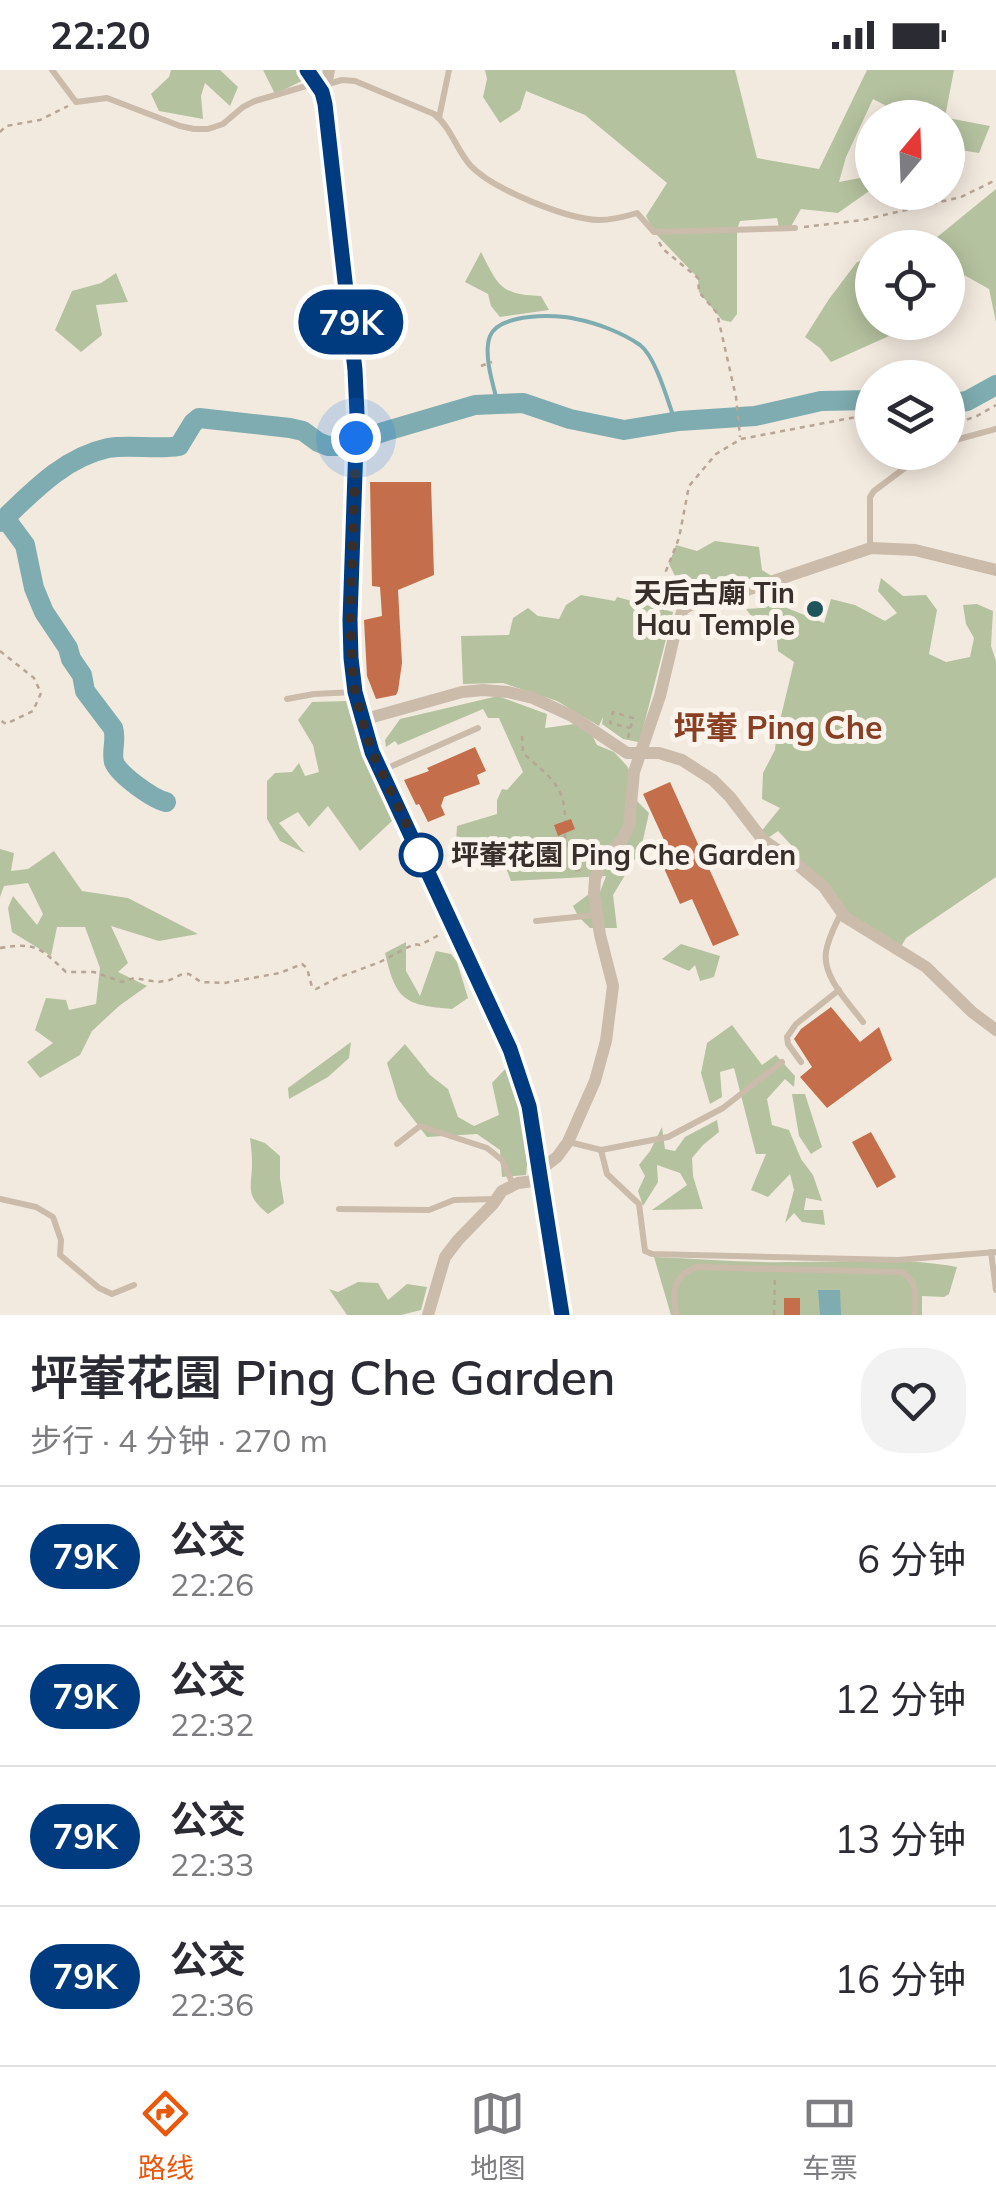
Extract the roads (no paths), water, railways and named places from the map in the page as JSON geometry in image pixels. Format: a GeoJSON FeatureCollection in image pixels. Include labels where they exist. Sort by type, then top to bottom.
{"type":"FeatureCollection","features":[{"type":"Feature","properties":{"kind":"street"},"geometry":{"type":"LineString","coordinates":[[318,78],[350,316],[357,414],[350,620],[355,692],[381,771],[510,1049],[529,1106],[562,1315]]}},
{"type":"Feature","properties":{"kind":"street"},"geometry":{"type":"LineString","coordinates":[[428,1315],[445,1258],[502,1191],[540,1175],[557,1157],[568,1142],[598,1072],[614,991],[596,915],[597,870],[622,840],[628,826],[634,774],[683,609],[870,548],[915,550],[996,570]]}},
{"type":"Feature","properties":{"kind":"street"},"geometry":{"type":"LineString","coordinates":[[362,720],[462,692],[508,692],[561,710],[623,752],[674,757],[713,780],[763,840],[824,887],[841,912],[926,967],[996,1030]]}},
{"type":"Feature","properties":{"kind":"lane"},"geometry":{"type":"LineString","coordinates":[[52,70],[76,102],[107,98],[194,129],[222,124],[256,101],[318,78],[355,81],[440,118],[478,173],[548,208],[586,219],[614,219],[637,213],[654,232],[795,228]]}},
{"type":"Feature","properties":{"kind":"lane"},"geometry":{"type":"LineString","coordinates":[[440,118],[449,70]]}},
{"type":"Feature","properties":{"kind":"lane"},"geometry":{"type":"LineString","coordinates":[[965,437],[996,429]]}},
{"type":"Feature","properties":{"kind":"lane"},"geometry":{"type":"LineString","coordinates":[[870,548],[870,498],[902,470]]}},
{"type":"Feature","properties":{"kind":"lane"},"geometry":{"type":"LineString","coordinates":[[287,700],[355,692]]}},
{"type":"Feature","properties":{"kind":"lane"},"geometry":{"type":"LineString","coordinates":[[381,771],[478,728]]}},
{"type":"Feature","properties":{"kind":"lane"},"geometry":{"type":"LineString","coordinates":[[841,912],[824,957],[838,990],[864,1022]]}},
{"type":"Feature","properties":{"kind":"lane"},"geometry":{"type":"LineString","coordinates":[[536,921],[596,915]]}},
{"type":"Feature","properties":{"kind":"lane"},"geometry":{"type":"LineString","coordinates":[[800,1062],[786,1037],[838,990]]}},
{"type":"Feature","properties":{"kind":"lane"},"geometry":{"type":"LineString","coordinates":[[568,1142],[601,1150],[668,1137],[724,1108],[782,1062]]}},
{"type":"Feature","properties":{"kind":"lane"},"geometry":{"type":"LineString","coordinates":[[397,1144],[420,1126],[478,1144],[502,1160],[514,1185]]}},
{"type":"Feature","properties":{"kind":"lane"},"geometry":{"type":"LineString","coordinates":[[601,1150],[607,1174],[639,1204],[646,1251],[652,1254],[930,1260]]}},
{"type":"Feature","properties":{"kind":"lane"},"geometry":{"type":"LineString","coordinates":[[0,1199],[36,1207],[54,1217],[61,1240],[60,1255],[98,1288],[112,1294],[134,1284]]}},
{"type":"Feature","properties":{"kind":"lane"},"geometry":{"type":"LineString","coordinates":[[339,1209],[429,1210],[454,1200],[496,1199]]}},
{"type":"Feature","properties":{"kind":"lane"},"geometry":{"type":"LineString","coordinates":[[917,1259],[994,1252],[996,1290]]}},
{"type":"Feature","properties":{"kind":"lane"},"geometry":{"type":"LineString","coordinates":[[676,1315],[675,1286],[680,1276],[696,1268],[901,1272],[915,1285],[915,1315]]}},
{"type":"Feature","properties":{"kind":"water"},"geometry":{"type":"Polygon","coordinates":[[[818,1290],[840,1290],[841,1315],[820,1315],[818,1290]]]}},
{"type":"Feature","properties":{"kind":"waterway"},"geometry":{"type":"LineString","coordinates":[[498,404],[488,352],[490,336],[496,328],[516,319],[567,317],[610,329],[640,345],[656,369],[675,421]]}},
{"type":"Feature","properties":{"kind":"waterway"},"geometry":{"type":"LineString","coordinates":[[965,401],[996,385]]}},
{"type":"Feature","properties":{"kind":"waterway"},"geometry":{"type":"LineString","coordinates":[[5,518],[52,476],[78,459],[108,448],[179,446],[199,418],[290,428],[328,446],[346,446],[475,405],[523,403],[570,419],[624,430],[679,421],[755,416],[821,401],[855,400]]}},
{"type":"Feature","properties":{"kind":"waterway"},"geometry":{"type":"LineString","coordinates":[[0,522],[5,518],[25,545],[34,588],[44,612],[68,648],[82,675],[85,691],[113,728],[114,762],[137,786],[166,802]]}},
{"type":"Feature","properties":{"kind":"place","name":"天后古廟 Tin Hau Temple"},"geometry":{"type":"Point","coordinates":[815,609]}},
{"type":"Feature","properties":{"kind":"place","name":"坪輋花園 Ping Che Garden"},"geometry":{"type":"Point","coordinates":[421,855]}},
{"type":"Feature","properties":{"kind":"district","name":"坪輋 Ping Che"},"geometry":{"type":"Point","coordinates":[778,728]}}]}
